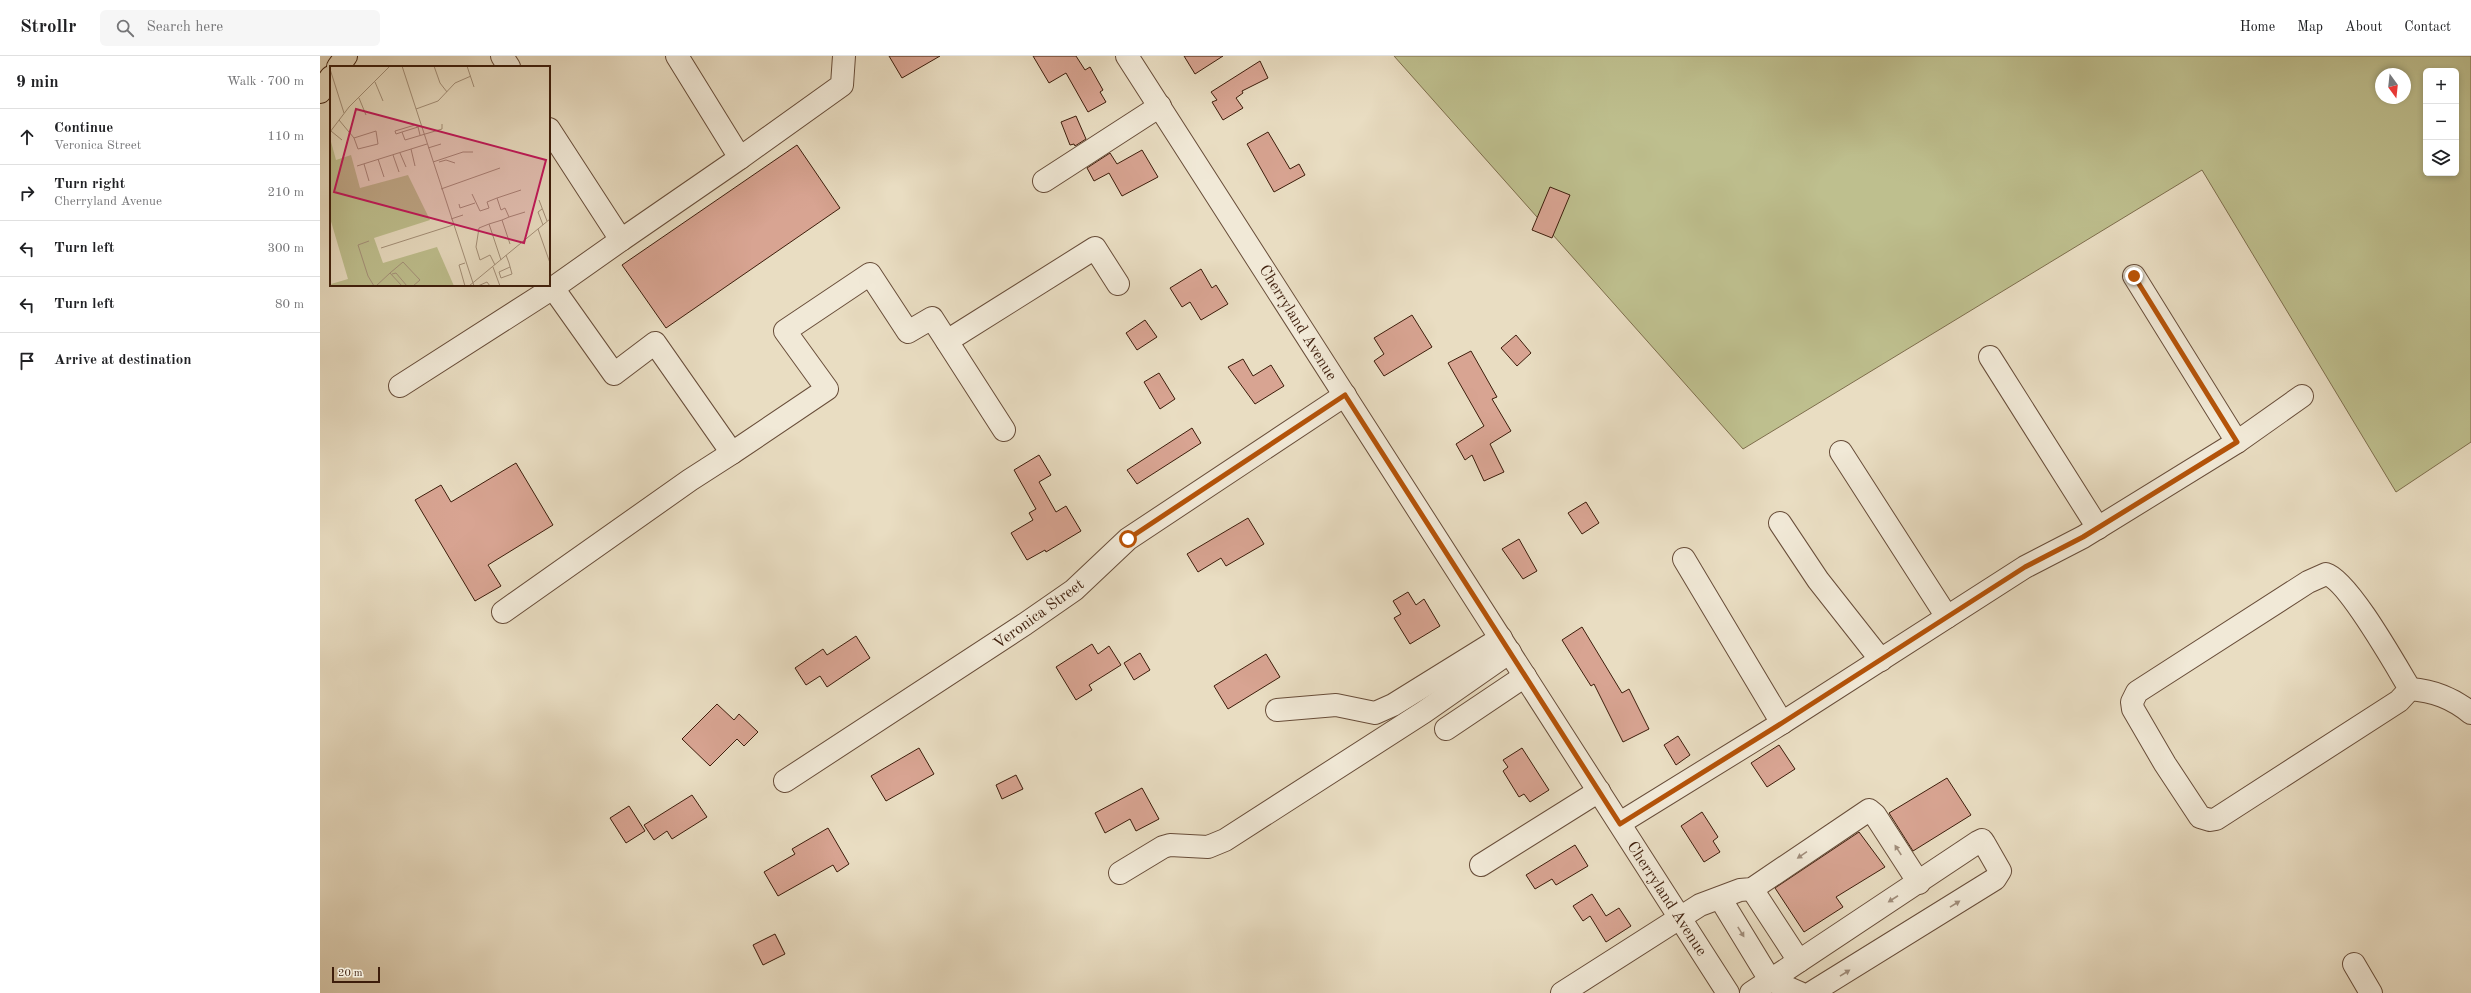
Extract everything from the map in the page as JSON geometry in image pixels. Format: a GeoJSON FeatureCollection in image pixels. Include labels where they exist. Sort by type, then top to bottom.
{"type":"FeatureCollection","features":[{"type":"Feature","properties":{"kind":"main road"},"geometry":{"type":"LineString","coordinates":[[339,66],[346,56]]}},
{"type":"Feature","properties":{"kind":"main road"},"geometry":{"type":"LineString","coordinates":[[320,92],[330,78]]}},
{"type":"Feature","properties":{"kind":"street"},"geometry":{"type":"LineString","coordinates":[[502,56],[508,66]]}},
{"type":"Feature","properties":{"kind":"street"},"geometry":{"type":"LineString","coordinates":[[677,56],[740,158]]}},
{"type":"Feature","properties":{"kind":"street"},"geometry":{"type":"LineString","coordinates":[[400,386],[553,288],[842,85],[844,56]]}},
{"type":"Feature","properties":{"kind":"street","name":"Cherryland Avenue"},"geometry":{"type":"LineString","coordinates":[[1127,56],[1728,993]]}},
{"type":"Feature","properties":{"kind":"street"},"geometry":{"type":"LineString","coordinates":[[1044,181],[1160,106]]}},
{"type":"Feature","properties":{"kind":"street"},"geometry":{"type":"LineString","coordinates":[[550,130],[621,240]]}},
{"type":"Feature","properties":{"kind":"street"},"geometry":{"type":"LineString","coordinates":[[947,341],[1095,248],[1118,284]]}},
{"type":"Feature","properties":{"kind":"street"},"geometry":{"type":"LineString","coordinates":[[503,612],[690,480],[827,389],[785,331],[870,274],[908,332],[932,318],[1004,430]]}},
{"type":"Feature","properties":{"kind":"street"},"geometry":{"type":"LineString","coordinates":[[2134,276],[2237,442]]}},
{"type":"Feature","properties":{"kind":"street"},"geometry":{"type":"LineString","coordinates":[[553,288],[614,374],[655,344],[732,453]]}},
{"type":"Feature","properties":{"kind":"street"},"geometry":{"type":"LineString","coordinates":[[1990,357],[2098,528]]}},
{"type":"Feature","properties":{"kind":"street","name":"Veronica Street"},"geometry":{"type":"LineString","coordinates":[[785,782],[1031,620],[1074,590],[1128,539],[1345,395]]}},
{"type":"Feature","properties":{"kind":"street"},"geometry":{"type":"LineString","coordinates":[[1620,824],[1782,723],[2025,567],[2098,528],[2237,442],[2302,396]]}},
{"type":"Feature","properties":{"kind":"street"},"geometry":{"type":"LineString","coordinates":[[1841,452],[1947,617]]}},
{"type":"Feature","properties":{"kind":"street"},"geometry":{"type":"LineString","coordinates":[[1780,523],[1818,580],[1881,660]]}},
{"type":"Feature","properties":{"kind":"street"},"geometry":{"type":"LineString","coordinates":[[1684,559],[1782,723]]}},
{"type":"Feature","properties":{"kind":"street"},"geometry":{"type":"LineString","coordinates":[[2326,574],[2333,576],[2347,591],[2410,689],[2399,701],[2216,819],[2210,820],[2200,817],[2165,764],[2133,709],[2132,702],[2137,692],[2197,652],[2308,582],[2326,574]]}},
{"type":"Feature","properties":{"kind":"street"},"geometry":{"type":"LineString","coordinates":[[1277,710],[1336,705],[1375,713],[1393,705],[1505,645]]}},
{"type":"Feature","properties":{"kind":"street"},"geometry":{"type":"LineString","coordinates":[[1120,873],[1163,847],[1208,847],[1225,840],[1424,712],[1505,645]]}},
{"type":"Feature","properties":{"kind":"street"},"geometry":{"type":"LineString","coordinates":[[1446,728],[1525,676]]}},
{"type":"Feature","properties":{"kind":"street"},"geometry":{"type":"LineString","coordinates":[[2410,689],[2430,691],[2455,700],[2471,713]]}},
{"type":"Feature","properties":{"kind":"street"},"geometry":{"type":"LineString","coordinates":[[1481,866],[1599,791]]}},
{"type":"Feature","properties":{"kind":"street"},"geometry":{"type":"LineString","coordinates":[[1562,993],[1700,904],[1740,890],[1752,889],[1869,810],[1875,815],[1919,883]]}},
{"type":"Feature","properties":{"kind":"street"},"geometry":{"type":"LineString","coordinates":[[1751,993],[1982,840],[1998,864],[2000,871],[1995,879],[1811,993]]}},
{"type":"Feature","properties":{"kind":"street"},"geometry":{"type":"LineString","coordinates":[[1752,889],[1799,961]]}},
{"type":"Feature","properties":{"kind":"street"},"geometry":{"type":"LineString","coordinates":[[1720,898],[1770,980],[1800,993]]}},
{"type":"Feature","properties":{"kind":"street"},"geometry":{"type":"LineString","coordinates":[[2354,964],[2372,993]]}},
{"type":"Feature","properties":{"kind":"green space"},"geometry":{"type":"Polygon","coordinates":[[[1394,56],[2471,56],[2471,442],[2396,492],[2202,170],[1743,449],[1394,56]]]}},
{"type":"Feature","properties":{"kind":"building"},"geometry":{"type":"Polygon","coordinates":[[[889,56],[940,56],[902,78],[889,56]]]}},
{"type":"Feature","properties":{"kind":"building"},"geometry":{"type":"Polygon","coordinates":[[[1033,56],[1076,56],[1085,70],[1090,67],[1103,90],[1100,92],[1106,102],[1088,112],[1066,73],[1049,83],[1033,56]]]}},
{"type":"Feature","properties":{"kind":"building"},"geometry":{"type":"Polygon","coordinates":[[[1184,56],[1223,56],[1195,74],[1184,56]]]}},
{"type":"Feature","properties":{"kind":"building"},"geometry":{"type":"Polygon","coordinates":[[[1260,61],[1268,78],[1242,91],[1243,93],[1236,98],[1243,108],[1223,120],[1212,102],[1217,100],[1211,92],[1260,61]]]}},
{"type":"Feature","properties":{"kind":"building"},"geometry":{"type":"Polygon","coordinates":[[[1076,116],[1086,139],[1075,146],[1074,144],[1070,145],[1061,122],[1076,116]]]}},
{"type":"Feature","properties":{"kind":"building"},"geometry":{"type":"Polygon","coordinates":[[[1268,132],[1290,169],[1299,164],[1305,175],[1274,192],[1247,144],[1268,132]]]}},
{"type":"Feature","properties":{"kind":"building"},"geometry":{"type":"Polygon","coordinates":[[[797,145],[840,208],[666,328],[622,265],[797,145]]]}},
{"type":"Feature","properties":{"kind":"building"},"geometry":{"type":"Polygon","coordinates":[[[1142,150],[1158,177],[1122,196],[1109,173],[1094,181],[1087,168],[1110,153],[1117,164],[1142,150]]]}},
{"type":"Feature","properties":{"kind":"building"},"geometry":{"type":"Polygon","coordinates":[[[1550,187],[1570,195],[1552,238],[1532,230],[1550,187]]]}},
{"type":"Feature","properties":{"kind":"building"},"geometry":{"type":"Polygon","coordinates":[[[1201,269],[1212,288],[1216,285],[1228,304],[1201,320],[1190,302],[1182,307],[1170,288],[1201,269]]]}},
{"type":"Feature","properties":{"kind":"building"},"geometry":{"type":"Polygon","coordinates":[[[1412,315],[1432,347],[1384,376],[1374,361],[1384,354],[1374,338],[1412,315]]]}},
{"type":"Feature","properties":{"kind":"building"},"geometry":{"type":"Polygon","coordinates":[[[1145,320],[1157,337],[1137,350],[1126,333],[1145,320]]]}},
{"type":"Feature","properties":{"kind":"building"},"geometry":{"type":"Polygon","coordinates":[[[1516,335],[1531,353],[1517,366],[1501,348],[1516,335]]]}},
{"type":"Feature","properties":{"kind":"building"},"geometry":{"type":"Polygon","coordinates":[[[1471,351],[1497,397],[1492,399],[1511,431],[1490,444],[1504,472],[1484,481],[1472,455],[1465,460],[1456,444],[1484,426],[1448,363],[1471,351]]]}},
{"type":"Feature","properties":{"kind":"building"},"geometry":{"type":"Polygon","coordinates":[[[1243,359],[1253,376],[1271,365],[1284,386],[1255,404],[1228,367],[1243,359]]]}},
{"type":"Feature","properties":{"kind":"building"},"geometry":{"type":"Polygon","coordinates":[[[1159,373],[1175,399],[1160,409],[1144,382],[1159,373]]]}},
{"type":"Feature","properties":{"kind":"building"},"geometry":{"type":"Polygon","coordinates":[[[1192,428],[1201,443],[1137,484],[1127,470],[1192,428]]]}},
{"type":"Feature","properties":{"kind":"building"},"geometry":{"type":"Polygon","coordinates":[[[1039,455],[1051,475],[1039,482],[1056,512],[1066,506],[1081,531],[1046,552],[1045,550],[1027,560],[1011,533],[1033,520],[1029,513],[1036,509],[1014,470],[1039,455]]]}},
{"type":"Feature","properties":{"kind":"building"},"geometry":{"type":"Polygon","coordinates":[[[516,463],[553,525],[488,565],[501,586],[475,601],[415,500],[441,485],[451,502],[516,463]]]}},
{"type":"Feature","properties":{"kind":"building"},"geometry":{"type":"Polygon","coordinates":[[[1586,502],[1599,523],[1582,534],[1568,513],[1586,502]]]}},
{"type":"Feature","properties":{"kind":"building"},"geometry":{"type":"Polygon","coordinates":[[[1248,518],[1264,544],[1226,566],[1221,558],[1198,572],[1187,554],[1248,518]]]}},
{"type":"Feature","properties":{"kind":"building"},"geometry":{"type":"Polygon","coordinates":[[[1519,539],[1537,571],[1523,579],[1502,549],[1519,539]]]}},
{"type":"Feature","properties":{"kind":"building"},"geometry":{"type":"Polygon","coordinates":[[[1408,592],[1416,605],[1424,599],[1440,626],[1410,644],[1394,618],[1401,614],[1393,601],[1408,592]]]}},
{"type":"Feature","properties":{"kind":"building"},"geometry":{"type":"Polygon","coordinates":[[[1582,627],[1622,693],[1629,689],[1649,729],[1623,742],[1594,684],[1591,686],[1562,640],[1582,627]]]}},
{"type":"Feature","properties":{"kind":"building"},"geometry":{"type":"Polygon","coordinates":[[[856,636],[870,658],[827,687],[820,676],[806,685],[795,668],[823,649],[827,655],[856,636]]]}},
{"type":"Feature","properties":{"kind":"building"},"geometry":{"type":"Polygon","coordinates":[[[1092,644],[1098,654],[1109,646],[1121,665],[1089,685],[1092,690],[1076,700],[1056,667],[1092,644]]]}},
{"type":"Feature","properties":{"kind":"building"},"geometry":{"type":"Polygon","coordinates":[[[1140,653],[1150,670],[1134,680],[1124,663],[1140,653]]]}},
{"type":"Feature","properties":{"kind":"building"},"geometry":{"type":"Polygon","coordinates":[[[1266,654],[1280,677],[1228,709],[1214,686],[1266,654]]]}},
{"type":"Feature","properties":{"kind":"building"},"geometry":{"type":"Polygon","coordinates":[[[717,704],[734,720],[739,714],[758,732],[744,746],[737,739],[710,766],[682,739],[717,704]]]}},
{"type":"Feature","properties":{"kind":"building"},"geometry":{"type":"Polygon","coordinates":[[[1678,736],[1690,755],[1676,765],[1664,745],[1678,736]]]}},
{"type":"Feature","properties":{"kind":"building"},"geometry":{"type":"Polygon","coordinates":[[[1779,745],[1795,769],[1767,787],[1751,763],[1779,745]]]}},
{"type":"Feature","properties":{"kind":"building"},"geometry":{"type":"Polygon","coordinates":[[[919,748],[934,774],[886,801],[871,776],[919,748]]]}},
{"type":"Feature","properties":{"kind":"building"},"geometry":{"type":"Polygon","coordinates":[[[1522,748],[1549,790],[1530,802],[1524,794],[1519,797],[1503,771],[1508,767],[1503,760],[1522,748]]]}},
{"type":"Feature","properties":{"kind":"building"},"geometry":{"type":"Polygon","coordinates":[[[1016,775],[1023,789],[1002,799],[996,785],[1016,775]]]}},
{"type":"Feature","properties":{"kind":"building"},"geometry":{"type":"Polygon","coordinates":[[[1947,778],[1971,815],[1913,851],[1889,813],[1947,778]]]}},
{"type":"Feature","properties":{"kind":"building"},"geometry":{"type":"Polygon","coordinates":[[[1142,788],[1159,819],[1136,831],[1130,819],[1105,833],[1095,813],[1142,788]]]}},
{"type":"Feature","properties":{"kind":"building"},"geometry":{"type":"Polygon","coordinates":[[[692,795],[707,817],[672,839],[667,831],[654,840],[644,825],[692,795]]]}},
{"type":"Feature","properties":{"kind":"building"},"geometry":{"type":"Polygon","coordinates":[[[629,806],[645,831],[626,843],[610,818],[629,806]]]}},
{"type":"Feature","properties":{"kind":"building"},"geometry":{"type":"Polygon","coordinates":[[[1702,812],[1718,837],[1713,841],[1720,852],[1704,862],[1681,826],[1702,812]]]}},
{"type":"Feature","properties":{"kind":"building"},"geometry":{"type":"Polygon","coordinates":[[[828,828],[849,864],[837,872],[833,865],[778,896],[764,872],[795,854],[792,849],[828,828]]]}},
{"type":"Feature","properties":{"kind":"building"},"geometry":{"type":"Polygon","coordinates":[[[1859,832],[1885,867],[1836,897],[1843,907],[1804,932],[1775,888],[1859,832]]]}},
{"type":"Feature","properties":{"kind":"building"},"geometry":{"type":"Polygon","coordinates":[[[1575,845],[1588,866],[1556,885],[1552,879],[1535,889],[1526,875],[1575,845]]]}},
{"type":"Feature","properties":{"kind":"building"},"geometry":{"type":"Polygon","coordinates":[[[1592,894],[1606,916],[1619,908],[1631,926],[1606,942],[1590,916],[1583,921],[1573,906],[1592,894]]]}},
{"type":"Feature","properties":{"kind":"building"},"geometry":{"type":"Polygon","coordinates":[[[775,934],[785,954],[763,965],[753,945],[775,934]]]}},
{"type":"Feature","properties":{"kind":"route"},"geometry":{"type":"LineString","coordinates":[[1128,539],[1345,395],[1620,824],[1782,723],[2025,567],[2083,537],[2237,442],[2134,276]]}}]}
